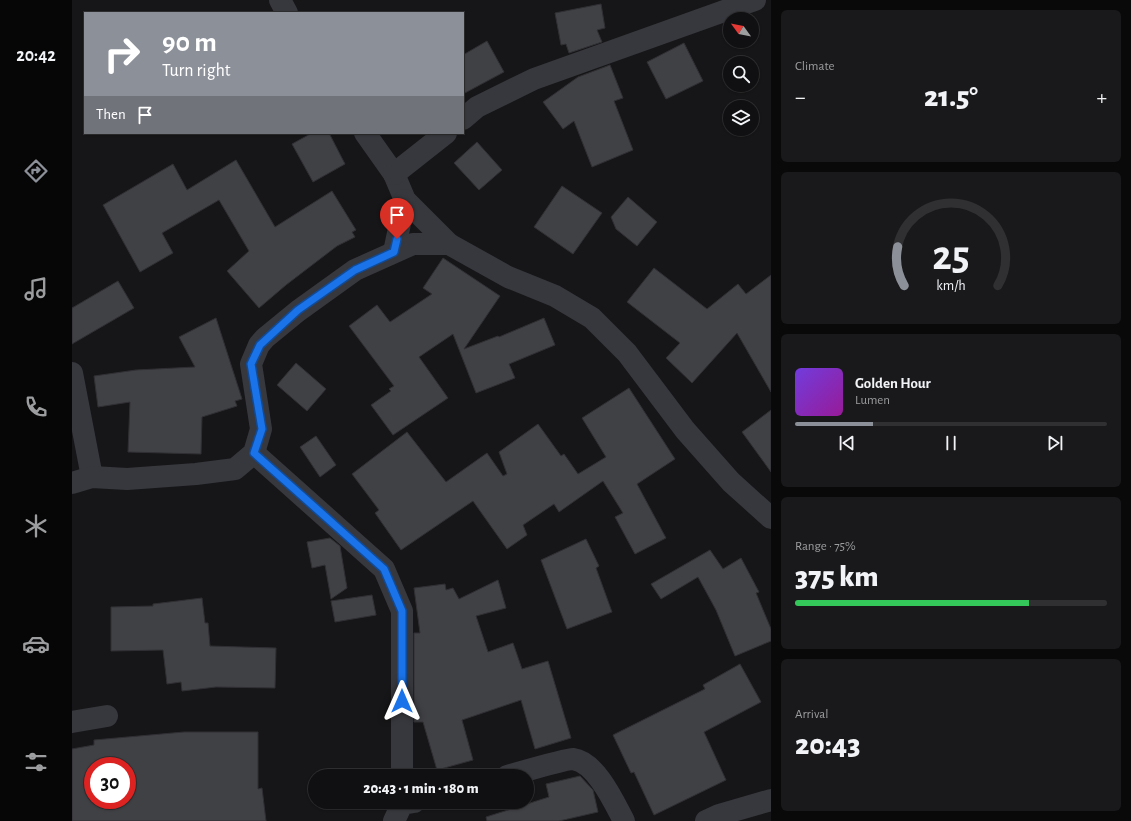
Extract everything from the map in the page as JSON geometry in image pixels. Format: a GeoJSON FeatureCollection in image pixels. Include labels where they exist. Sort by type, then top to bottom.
{"type":"FeatureCollection","features":[{"type":"Feature","properties":{"kind":"street"},"geometry":{"type":"LineString","coordinates":[[280,0],[286,12]]}},
{"type":"Feature","properties":{"kind":"street"},"geometry":{"type":"LineString","coordinates":[[464,118],[477,107],[534,78],[755,0]]}},
{"type":"Feature","properties":{"kind":"street"},"geometry":{"type":"LineString","coordinates":[[366,134],[394,174],[405,200],[448,244],[508,277],[556,296],[592,318],[627,353],[686,430],[731,482],[771,518]]}},
{"type":"Feature","properties":{"kind":"street"},"geometry":{"type":"LineString","coordinates":[[394,174],[445,134]]}},
{"type":"Feature","properties":{"kind":"street"},"geometry":{"type":"LineString","coordinates":[[394,252],[405,200]]}},
{"type":"Feature","properties":{"kind":"street"},"geometry":{"type":"LineString","coordinates":[[72,373],[82,480],[127,479],[196,474],[234,469],[254,453],[262,429],[251,364],[260,345],[298,310],[349,275],[412,244],[448,244]]}},
{"type":"Feature","properties":{"kind":"street"},"geometry":{"type":"LineString","coordinates":[[254,453],[384,569],[402,611],[402,769]]}},
{"type":"Feature","properties":{"kind":"street"},"geometry":{"type":"LineString","coordinates":[[72,722],[107,716]]}},
{"type":"Feature","properties":{"kind":"street"},"geometry":{"type":"LineString","coordinates":[[534,769],[572,759],[584,763],[600,780],[624,821]]}},
{"type":"Feature","properties":{"kind":"street"},"geometry":{"type":"LineString","coordinates":[[706,821],[719,815],[771,800]]}},
{"type":"Feature","properties":{"kind":"building"},"geometry":{"type":"Polygon","coordinates":[[[601,4],[605,28],[597,30],[602,42],[569,53],[566,44],[561,45],[555,13],[601,4]]]}},
{"type":"Feature","properties":{"kind":"building"},"geometry":{"type":"Polygon","coordinates":[[[487,41],[504,72],[464,93],[464,54],[487,41]]]}},
{"type":"Feature","properties":{"kind":"building"},"geometry":{"type":"Polygon","coordinates":[[[684,43],[703,81],[666,99],[647,62],[684,43]]]}},
{"type":"Feature","properties":{"kind":"building"},"geometry":{"type":"Polygon","coordinates":[[[610,65],[623,98],[614,101],[633,150],[592,167],[574,121],[563,129],[543,102],[578,77],[610,65]]]}},
{"type":"Feature","properties":{"kind":"building"},"geometry":{"type":"Polygon","coordinates":[[[310,134],[330,134],[345,164],[313,182],[292,144],[310,134]]]}},
{"type":"Feature","properties":{"kind":"building"},"geometry":{"type":"Polygon","coordinates":[[[477,142],[502,170],[479,190],[454,163],[477,142]]]}},
{"type":"Feature","properties":{"kind":"building"},"geometry":{"type":"Polygon","coordinates":[[[236,160],[275,227],[332,191],[356,230],[352,232],[355,237],[337,246],[286,285],[259,308],[227,271],[249,251],[219,200],[162,233],[173,253],[140,272],[103,205],[173,164],[187,190],[236,160]]]}},
{"type":"Feature","properties":{"kind":"building"},"geometry":{"type":"Polygon","coordinates":[[[562,186],[602,213],[573,254],[534,227],[562,186]]]}},
{"type":"Feature","properties":{"kind":"building"},"geometry":{"type":"Polygon","coordinates":[[[628,197],[657,222],[637,246],[616,229],[611,217],[628,197]]]}},
{"type":"Feature","properties":{"kind":"building"},"geometry":{"type":"Polygon","coordinates":[[[443,258],[500,296],[464,349],[498,336],[499,337],[544,318],[555,345],[509,364],[515,378],[476,393],[453,334],[419,357],[448,398],[393,435],[371,405],[391,391],[389,389],[394,386],[349,326],[377,305],[390,322],[432,294],[423,288],[443,258]]]}},
{"type":"Feature","properties":{"kind":"building"},"geometry":{"type":"Polygon","coordinates":[[[654,268],[707,309],[738,284],[746,294],[771,275],[771,392],[737,333],[692,383],[666,358],[680,343],[627,302],[654,268]]]}},
{"type":"Feature","properties":{"kind":"building"},"geometry":{"type":"Polygon","coordinates":[[[118,281],[134,308],[72,344],[72,308],[118,281]]]}},
{"type":"Feature","properties":{"kind":"building"},"geometry":{"type":"Polygon","coordinates":[[[216,318],[242,399],[235,401],[237,406],[202,417],[201,454],[128,452],[130,402],[98,407],[94,376],[136,370],[195,367],[179,337],[216,318]]]}},
{"type":"Feature","properties":{"kind":"building"},"geometry":{"type":"Polygon","coordinates":[[[296,363],[326,389],[307,411],[277,385],[296,363]]]}},
{"type":"Feature","properties":{"kind":"building"},"geometry":{"type":"Polygon","coordinates":[[[629,388],[675,459],[637,484],[666,538],[635,554],[615,517],[623,513],[603,481],[559,512],[554,504],[523,525],[527,535],[507,549],[473,501],[401,550],[375,513],[379,510],[352,474],[407,432],[446,482],[487,453],[503,476],[507,474],[499,452],[538,424],[561,456],[564,454],[578,474],[606,457],[582,418],[629,388]]]}},
{"type":"Feature","properties":{"kind":"building"},"geometry":{"type":"Polygon","coordinates":[[[771,410],[771,472],[742,432],[771,410]]]}},
{"type":"Feature","properties":{"kind":"building"},"geometry":{"type":"Polygon","coordinates":[[[316,436],[336,465],[320,477],[300,447],[316,436]]]}},
{"type":"Feature","properties":{"kind":"building"},"geometry":{"type":"Polygon","coordinates":[[[330,538],[340,546],[347,588],[331,599],[325,565],[312,568],[307,542],[330,538]]]}},
{"type":"Feature","properties":{"kind":"building"},"geometry":{"type":"Polygon","coordinates":[[[586,539],[599,566],[596,568],[612,612],[567,629],[541,560],[586,539]]]}},
{"type":"Feature","properties":{"kind":"building"},"geometry":{"type":"Polygon","coordinates":[[[710,550],[723,569],[741,558],[759,592],[756,593],[771,629],[771,641],[735,656],[716,610],[698,577],[661,599],[651,584],[710,550]]]}},
{"type":"Feature","properties":{"kind":"building"},"geometry":{"type":"Polygon","coordinates":[[[498,580],[506,608],[476,616],[488,652],[513,643],[522,669],[548,661],[571,738],[535,749],[521,700],[462,720],[473,760],[437,769],[423,722],[414,722],[414,633],[420,633],[414,588],[445,584],[446,590],[453,588],[459,599],[498,580]]]}},
{"type":"Feature","properties":{"kind":"building"},"geometry":{"type":"Polygon","coordinates":[[[372,595],[376,615],[335,622],[331,601],[372,595]]]}},
{"type":"Feature","properties":{"kind":"building"},"geometry":{"type":"Polygon","coordinates":[[[202,598],[205,623],[208,623],[210,646],[276,648],[275,688],[216,687],[182,691],[181,682],[167,684],[163,650],[111,651],[111,607],[153,606],[153,604],[202,598]]]}},
{"type":"Feature","properties":{"kind":"building"},"geometry":{"type":"Polygon","coordinates":[[[740,664],[761,702],[704,732],[726,780],[654,815],[634,772],[631,773],[613,735],[705,689],[703,685],[740,664]]]}},
{"type":"Feature","properties":{"kind":"building"},"geometry":{"type":"Polygon","coordinates":[[[184,732],[258,732],[258,789],[262,788],[266,821],[72,821],[72,749],[94,745],[94,740],[184,732]]]}},
{"type":"Feature","properties":{"kind":"building"},"geometry":{"type":"Polygon","coordinates":[[[580,776],[593,790],[598,812],[559,821],[487,821],[486,817],[511,809],[534,809],[534,802],[549,797],[546,784],[580,776]]]}},
{"type":"Feature","properties":{"kind":"route"},"geometry":{"type":"LineString","coordinates":[[397,239],[394,252],[355,270],[298,310],[265,338],[251,364],[262,429],[254,453],[384,569],[402,611],[402,701]]}}]}
